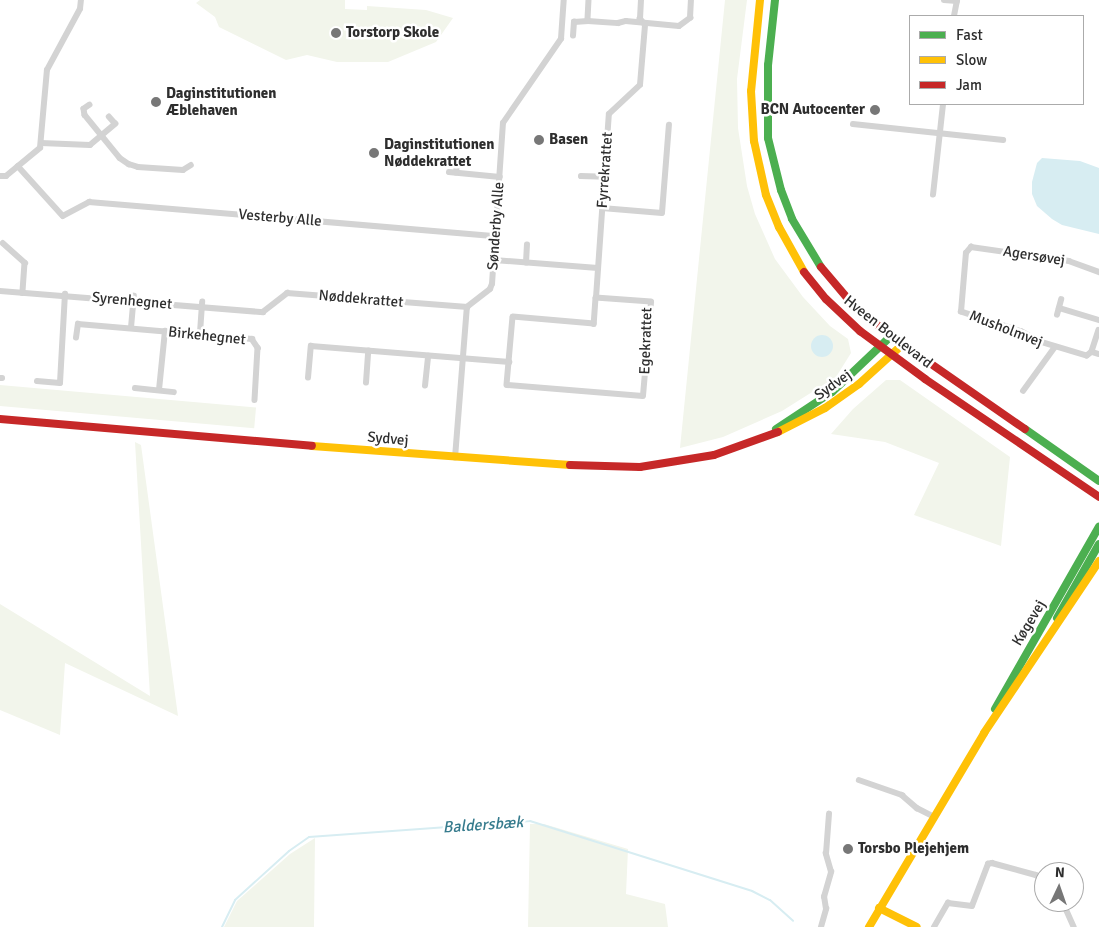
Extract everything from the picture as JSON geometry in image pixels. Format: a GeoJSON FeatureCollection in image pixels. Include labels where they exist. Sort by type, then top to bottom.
{"type":"FeatureCollection","features":[{"type":"Feature","properties":{"kind":"main road","name":"Hveen Boulevard"},"geometry":{"type":"LineString","coordinates":[[759,0],[753,65],[752,121],[759,169],[766,195],[790,249],[812,282],[843,317],[892,356],[1099,497]]}},
{"type":"Feature","properties":{"kind":"main road","name":"Hveen Boulevard"},"geometry":{"type":"LineString","coordinates":[[775,0],[768,65],[767,120],[774,166],[780,190],[802,240],[824,273],[854,306],[891,336],[1099,481]]}},
{"type":"Feature","properties":{"kind":"main road","name":"Sydvej"},"geometry":{"type":"LineString","coordinates":[[770,434],[832,392],[891,336]]}},
{"type":"Feature","properties":{"kind":"main road","name":"Sydvej"},"geometry":{"type":"LineString","coordinates":[[0,419],[455,458],[602,467],[640,467],[714,455],[790,428],[825,408],[873,373],[902,344]]}},
{"type":"Feature","properties":{"kind":"main road","name":"Køgevej"},"geometry":{"type":"LineString","coordinates":[[984,733],[997,704],[1099,527]]}},
{"type":"Feature","properties":{"kind":"main road"},"geometry":{"type":"LineString","coordinates":[[1048,638],[1060,611],[1099,544]]}},
{"type":"Feature","properties":{"kind":"main road","name":"Køgevej"},"geometry":{"type":"LineString","coordinates":[[869,927],[984,733],[1099,560]]}},
{"type":"Feature","properties":{"kind":"main road"},"geometry":{"type":"LineString","coordinates":[[879,908],[917,927]]}},
{"type":"Feature","properties":{"kind":"street"},"geometry":{"type":"LineString","coordinates":[[0,176],[6,176],[40,148],[47,70],[80,9],[80,0]]}},
{"type":"Feature","properties":{"kind":"street","name":"Sønderby Alle"},"geometry":{"type":"LineString","coordinates":[[466,307],[490,289],[494,260],[504,123],[561,39],[564,0]]}},
{"type":"Feature","properties":{"kind":"street"},"geometry":{"type":"LineString","coordinates":[[588,22],[589,0]]}},
{"type":"Feature","properties":{"kind":"street"},"geometry":{"type":"LineString","coordinates":[[641,0],[640,19],[643,23]]}},
{"type":"Feature","properties":{"kind":"street"},"geometry":{"type":"LineString","coordinates":[[573,36],[574,22],[643,23],[679,26],[690,18],[691,0]]}},
{"type":"Feature","properties":{"kind":"street"},"geometry":{"type":"LineString","coordinates":[[944,0],[957,1],[954,15]]}},
{"type":"Feature","properties":{"kind":"street","name":"Fyrrekrattet"},"geometry":{"type":"LineString","coordinates":[[596,298],[609,114],[640,85],[645,25],[643,23]]}},
{"type":"Feature","properties":{"kind":"street"},"geometry":{"type":"LineString","coordinates":[[90,105],[86,106],[84,113],[120,158],[129,164],[138,167],[183,170],[191,165]]}},
{"type":"Feature","properties":{"kind":"street"},"geometry":{"type":"LineString","coordinates":[[933,195],[944,105]]}},
{"type":"Feature","properties":{"kind":"street"},"geometry":{"type":"LineString","coordinates":[[41,143],[90,145],[115,124],[109,117]]}},
{"type":"Feature","properties":{"kind":"street"},"geometry":{"type":"LineString","coordinates":[[853,124],[1003,140]]}},
{"type":"Feature","properties":{"kind":"street"},"geometry":{"type":"LineString","coordinates":[[602,208],[662,213],[669,125]]}},
{"type":"Feature","properties":{"kind":"street"},"geometry":{"type":"LineString","coordinates":[[456,173],[457,163]]}},
{"type":"Feature","properties":{"kind":"street","name":"Vesterby Alle"},"geometry":{"type":"LineString","coordinates":[[18,166],[63,216],[89,202],[496,236]]}},
{"type":"Feature","properties":{"kind":"street"},"geometry":{"type":"LineString","coordinates":[[449,172],[500,177]]}},
{"type":"Feature","properties":{"kind":"street"},"geometry":{"type":"LineString","coordinates":[[581,176],[604,178]]}},
{"type":"Feature","properties":{"kind":"street"},"geometry":{"type":"LineString","coordinates":[[3,242],[25,263],[23,293]]}},
{"type":"Feature","properties":{"kind":"street"},"geometry":{"type":"LineString","coordinates":[[526,263],[527,245]]}},
{"type":"Feature","properties":{"kind":"street","name":"Agersøvej"},"geometry":{"type":"LineString","coordinates":[[968,249],[972,247],[1069,261],[1099,272]]}},
{"type":"Feature","properties":{"kind":"street","name":"Musholmvej"},"geometry":{"type":"LineString","coordinates":[[968,249],[961,312],[1022,332],[1040,342],[1055,347],[1087,356],[1096,353]]}},
{"type":"Feature","properties":{"kind":"street"},"geometry":{"type":"LineString","coordinates":[[494,260],[598,268]]}},
{"type":"Feature","properties":{"kind":"street","name":"Syrenhegnet"},"geometry":{"type":"LineString","coordinates":[[0,291],[133,298],[263,312]]}},
{"type":"Feature","properties":{"kind":"street","name":"Nøddekrattet"},"geometry":{"type":"LineString","coordinates":[[263,312],[287,292],[466,307]]}},
{"type":"Feature","properties":{"kind":"street"},"geometry":{"type":"LineString","coordinates":[[37,381],[60,382],[65,294]]}},
{"type":"Feature","properties":{"kind":"street"},"geometry":{"type":"LineString","coordinates":[[131,328],[133,298]]}},
{"type":"Feature","properties":{"kind":"street","name":"Egekrattet"},"geometry":{"type":"LineString","coordinates":[[596,298],[651,302],[643,396],[507,385],[509,362],[513,317],[594,324],[596,298]]}},
{"type":"Feature","properties":{"kind":"street"},"geometry":{"type":"LineString","coordinates":[[1057,315],[1061,300]]}},
{"type":"Feature","properties":{"kind":"street"},"geometry":{"type":"LineString","coordinates":[[200,334],[202,304]]}},
{"type":"Feature","properties":{"kind":"street"},"geometry":{"type":"LineString","coordinates":[[455,458],[466,307]]}},
{"type":"Feature","properties":{"kind":"street"},"geometry":{"type":"LineString","coordinates":[[1059,308],[1099,320]]}},
{"type":"Feature","properties":{"kind":"street","name":"Birkehegnet"},"geometry":{"type":"LineString","coordinates":[[76,338],[78,324],[252,339],[258,348],[255,400]]}},
{"type":"Feature","properties":{"kind":"street"},"geometry":{"type":"LineString","coordinates":[[1096,353],[1099,330]]}},
{"type":"Feature","properties":{"kind":"street"},"geometry":{"type":"LineString","coordinates":[[159,390],[165,331]]}},
{"type":"Feature","properties":{"kind":"street"},"geometry":{"type":"LineString","coordinates":[[308,378],[311,346],[509,362]]}},
{"type":"Feature","properties":{"kind":"street","name":"Musholmvej"},"geometry":{"type":"LineString","coordinates":[[1023,391],[1055,347]]}},
{"type":"Feature","properties":{"kind":"street"},"geometry":{"type":"LineString","coordinates":[[366,383],[368,351]]}},
{"type":"Feature","properties":{"kind":"street"},"geometry":{"type":"LineString","coordinates":[[425,386],[428,356]]}},
{"type":"Feature","properties":{"kind":"street"},"geometry":{"type":"LineString","coordinates":[[135,388],[174,392]]}},
{"type":"Feature","properties":{"kind":"street"},"geometry":{"type":"LineString","coordinates":[[859,780],[902,795],[917,808],[934,816]]}},
{"type":"Feature","properties":{"kind":"street"},"geometry":{"type":"LineString","coordinates":[[821,927],[826,909],[824,897],[831,872],[826,854],[829,814]]}},
{"type":"Feature","properties":{"kind":"street"},"geometry":{"type":"LineString","coordinates":[[934,927],[948,903],[972,906],[988,864],[992,863],[1034,874]]}},
{"type":"Feature","properties":{"kind":"street"},"geometry":{"type":"LineString","coordinates":[[1067,912],[1074,927]]}},
{"type":"Feature","properties":{"kind":"shaded area","name":"Torstorp Skole"},"geometry":{"type":"Polygon","coordinates":[[[200,0],[345,0],[345,9],[367,10],[367,6],[426,10],[453,18],[436,42],[388,62],[337,62],[307,55],[286,60],[219,27],[215,17],[196,3],[200,0]]]}},
{"type":"Feature","properties":{"kind":"shaded area"},"geometry":{"type":"Polygon","coordinates":[[[725,0],[747,0],[737,79],[738,128],[747,186],[755,214],[775,259],[803,297],[830,326],[848,339],[851,353],[836,377],[782,411],[723,437],[680,448],[725,0]]]}},
{"type":"Feature","properties":{"kind":"shaded area"},"geometry":{"type":"Polygon","coordinates":[[[1042,158],[1080,161],[1099,168],[1099,234],[1062,225],[1037,206],[1032,194],[1032,182],[1037,163],[1042,158]]]}},
{"type":"Feature","properties":{"kind":"shaded area"},"geometry":{"type":"Polygon","coordinates":[[[822,335],[830,338],[833,346],[830,354],[822,357],[814,354],[811,346],[814,338],[822,335]]]}},
{"type":"Feature","properties":{"kind":"shaded area"},"geometry":{"type":"Polygon","coordinates":[[[886,380],[900,380],[1010,457],[1001,546],[914,515],[939,463],[885,442],[831,434],[853,409],[886,380]]]}},
{"type":"Feature","properties":{"kind":"shaded area"},"geometry":{"type":"Polygon","coordinates":[[[0,385],[256,407],[254,428],[0,406],[0,385]]]}},
{"type":"Feature","properties":{"kind":"shaded area"},"geometry":{"type":"Polygon","coordinates":[[[135,442],[141,445],[178,716],[65,663],[60,735],[0,710],[0,604],[150,696],[135,442]]]}},
{"type":"Feature","properties":{"kind":"shaded area"},"geometry":{"type":"Polygon","coordinates":[[[530,824],[544,824],[628,849],[626,894],[665,904],[668,927],[528,927],[530,824]]]}},
{"type":"Feature","properties":{"kind":"shaded area"},"geometry":{"type":"Polygon","coordinates":[[[315,838],[314,927],[224,927],[237,901],[290,854],[315,838]]]}},
{"type":"Feature","properties":{"kind":"waterway","name":"Baldersbæk"},"geometry":{"type":"LineString","coordinates":[[222,927],[235,900],[289,851],[309,837],[530,821],[752,891],[770,900],[793,921]]}},
{"type":"Feature","properties":{"kind":"traffic: fast"},"geometry":{"type":"LineString","coordinates":[[775,0],[768,65],[768,138],[781,190],[792,219],[821,267]]}},
{"type":"Feature","properties":{"kind":"traffic: fast"},"geometry":{"type":"LineString","coordinates":[[776,429],[832,392],[891,336]]}},
{"type":"Feature","properties":{"kind":"traffic: fast"},"geometry":{"type":"LineString","coordinates":[[1025,429],[1099,481]]}},
{"type":"Feature","properties":{"kind":"traffic: fast"},"geometry":{"type":"LineString","coordinates":[[995,709],[1099,527]]}},
{"type":"Feature","properties":{"kind":"traffic: fast"},"geometry":{"type":"LineString","coordinates":[[1057,618],[1099,544]]}},
{"type":"Feature","properties":{"kind":"traffic: slow"},"geometry":{"type":"LineString","coordinates":[[760,0],[751,91],[754,141],[766,195],[779,227],[804,272]]}},
{"type":"Feature","properties":{"kind":"traffic: slow"},"geometry":{"type":"LineString","coordinates":[[778,432],[825,408],[859,384],[902,345]]}},
{"type":"Feature","properties":{"kind":"traffic: slow"},"geometry":{"type":"LineString","coordinates":[[312,446],[570,465]]}},
{"type":"Feature","properties":{"kind":"traffic: slow"},"geometry":{"type":"LineString","coordinates":[[869,927],[984,733],[1099,561]]}},
{"type":"Feature","properties":{"kind":"traffic: slow"},"geometry":{"type":"LineString","coordinates":[[879,908],[917,927]]}},
{"type":"Feature","properties":{"kind":"traffic: jam"},"geometry":{"type":"LineString","coordinates":[[821,267],[854,306],[891,336],[1025,429]]}},
{"type":"Feature","properties":{"kind":"traffic: jam"},"geometry":{"type":"LineString","coordinates":[[804,272],[826,299],[860,331],[925,379],[1099,497]]}},
{"type":"Feature","properties":{"kind":"traffic: jam"},"geometry":{"type":"LineString","coordinates":[[0,419],[312,446]]}},
{"type":"Feature","properties":{"kind":"traffic: jam"},"geometry":{"type":"LineString","coordinates":[[570,465],[640,467],[714,455],[778,432]]}},
{"type":"Feature","properties":{"kind":"place","name":"Torstorp Skole"},"geometry":{"type":"Point","coordinates":[336,33]}},
{"type":"Feature","properties":{"kind":"place","name":"Daginstitutionen Æblehaven"},"geometry":{"type":"Point","coordinates":[156,102]}},
{"type":"Feature","properties":{"kind":"place","name":"BCN Autocenter"},"geometry":{"type":"Point","coordinates":[875,110]}},
{"type":"Feature","properties":{"kind":"place","name":"Basen"},"geometry":{"type":"Point","coordinates":[539,140]}},
{"type":"Feature","properties":{"kind":"place","name":"Daginstitutionen Nøddekrattet"},"geometry":{"type":"Point","coordinates":[374,153]}},
{"type":"Feature","properties":{"kind":"place","name":"Torsbo Plejehjem"},"geometry":{"type":"Point","coordinates":[848,849]}}]}
